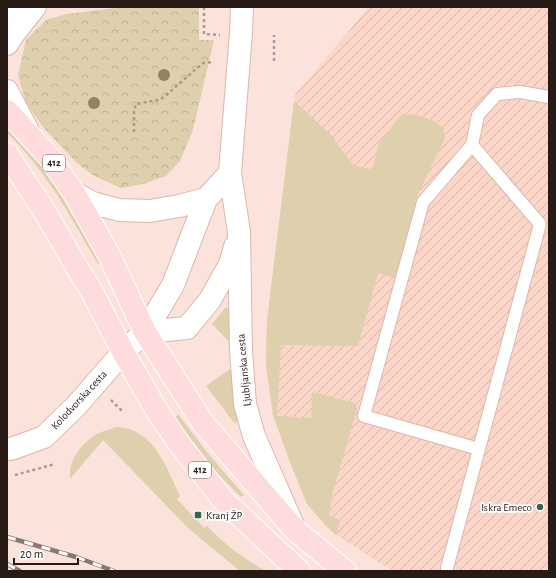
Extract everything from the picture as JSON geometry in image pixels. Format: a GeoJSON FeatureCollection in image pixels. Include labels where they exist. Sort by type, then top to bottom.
{"type":"FeatureCollection","features":[{"type":"Feature","properties":{"kind":"main road","name":"412"},"geometry":{"type":"LineString","coordinates":[[7,111],[31,135],[50,158],[74,193],[109,255],[146,332],[203,423],[295,530]]}},
{"type":"Feature","properties":{"kind":"main road","name":"412"},"geometry":{"type":"LineString","coordinates":[[7,154],[45,212],[79,271],[92,290],[123,352],[157,411],[178,442],[223,500],[299,571]]}},
{"type":"Feature","properties":{"kind":"main road","name":"Ljubljanska cesta"},"geometry":{"type":"LineString","coordinates":[[295,530],[345,571]]}},
{"type":"Feature","properties":{"kind":"street"},"geometry":{"type":"LineString","coordinates":[[7,12],[35,7]]}},
{"type":"Feature","properties":{"kind":"street"},"geometry":{"type":"LineString","coordinates":[[7,44],[35,7]]}},
{"type":"Feature","properties":{"kind":"street","name":"Ljubljanska cesta"},"geometry":{"type":"LineString","coordinates":[[242,7],[230,173],[239,232],[241,352],[245,404],[254,436],[295,530]]}},
{"type":"Feature","properties":{"kind":"street"},"geometry":{"type":"LineString","coordinates":[[7,91],[31,135]]}},
{"type":"Feature","properties":{"kind":"street"},"geometry":{"type":"LineString","coordinates":[[123,352],[146,332],[173,285],[206,199],[230,173]]}},
{"type":"Feature","properties":{"kind":"street"},"geometry":{"type":"LineString","coordinates":[[74,193],[93,203],[119,210],[150,211],[206,199]]}},
{"type":"Feature","properties":{"kind":"street","name":"Ljubljanska cesta"},"geometry":{"type":"LineString","coordinates":[[146,332],[187,328],[210,300],[230,264],[239,232]]}},
{"type":"Feature","properties":{"kind":"street","name":"Kolodvorska cesta"},"geometry":{"type":"LineString","coordinates":[[7,449],[11,449],[44,436],[77,404],[123,352]]}},
{"type":"Feature","properties":{"kind":"lane"},"geometry":{"type":"LineString","coordinates":[[479,449],[364,416],[423,202],[472,145],[478,115],[497,94],[520,92],[549,97]]}},
{"type":"Feature","properties":{"kind":"lane"},"geometry":{"type":"LineString","coordinates":[[448,568],[540,224],[472,145]]}},
{"type":"Feature","properties":{"kind":"path"},"geometry":{"type":"LineString","coordinates":[[204,7],[204,27]]}},
{"type":"Feature","properties":{"kind":"path"},"geometry":{"type":"LineString","coordinates":[[274,35],[274,61]]}},
{"type":"Feature","properties":{"kind":"path"},"geometry":{"type":"LineString","coordinates":[[134,132],[134,110],[136,104],[158,100],[164,97],[203,63],[214,62]]}},
{"type":"Feature","properties":{"kind":"path"},"geometry":{"type":"LineString","coordinates":[[15,475],[55,464]]}},
{"type":"Feature","properties":{"kind":"shaded area"},"geometry":{"type":"Polygon","coordinates":[[[369,7],[549,7],[549,571],[393,571],[336,535],[307,504],[273,415],[266,365],[267,321],[295,95],[369,7]]]}},
{"type":"Feature","properties":{"kind":"green space"},"geometry":{"type":"Polygon","coordinates":[[[123,7],[199,7],[199,40],[214,40],[193,130],[180,161],[166,176],[143,184],[121,188],[94,176],[77,163],[43,127],[26,103],[18,75],[26,40],[46,20],[66,14],[123,7]]]}},
{"type":"Feature","properties":{"kind":"green space"},"geometry":{"type":"Polygon","coordinates":[[[294,101],[330,134],[353,165],[372,170],[379,143],[402,114],[430,119],[444,129],[445,138],[418,194],[395,278],[378,273],[358,346],[281,345],[277,416],[311,418],[312,392],[355,403],[357,409],[332,495],[329,516],[340,520],[336,535],[307,504],[273,415],[266,365],[267,321],[294,101]]]}},
{"type":"Feature","properties":{"kind":"green space"},"geometry":{"type":"Polygon","coordinates":[[[7,125],[53,175],[102,262],[98,264],[68,212],[46,179],[22,148],[7,133],[7,125]]]}},
{"type":"Feature","properties":{"kind":"green space"},"geometry":{"type":"Polygon","coordinates":[[[226,307],[233,312],[234,347],[212,324],[226,307]]]}},
{"type":"Feature","properties":{"kind":"green space"},"geometry":{"type":"Polygon","coordinates":[[[230,369],[241,418],[235,424],[206,386],[230,369]]]}},
{"type":"Feature","properties":{"kind":"green space"},"geometry":{"type":"Polygon","coordinates":[[[178,414],[210,456],[244,495],[241,497],[212,468],[174,419],[178,414]]]}},
{"type":"Feature","properties":{"kind":"green space"},"geometry":{"type":"Polygon","coordinates":[[[116,427],[129,429],[140,434],[149,442],[164,462],[180,496],[177,499],[204,528],[207,526],[235,551],[266,571],[240,571],[188,528],[103,440],[70,479],[71,467],[75,455],[83,445],[95,435],[116,427]]]}},
{"type":"Feature","properties":{"kind":"railway"},"geometry":{"type":"LineString","coordinates":[[7,537],[76,557],[114,571]]}},
{"type":"Feature","properties":{"kind":"railway"},"geometry":{"type":"LineString","coordinates":[[7,564],[20,571]]}},
{"type":"Feature","properties":{"kind":"place","name":"Iskra Emeco"},"geometry":{"type":"Point","coordinates":[540,507]}},
{"type":"Feature","properties":{"kind":"place","name":"Kranj ŽP"},"geometry":{"type":"Point","coordinates":[198,515]}}]}
